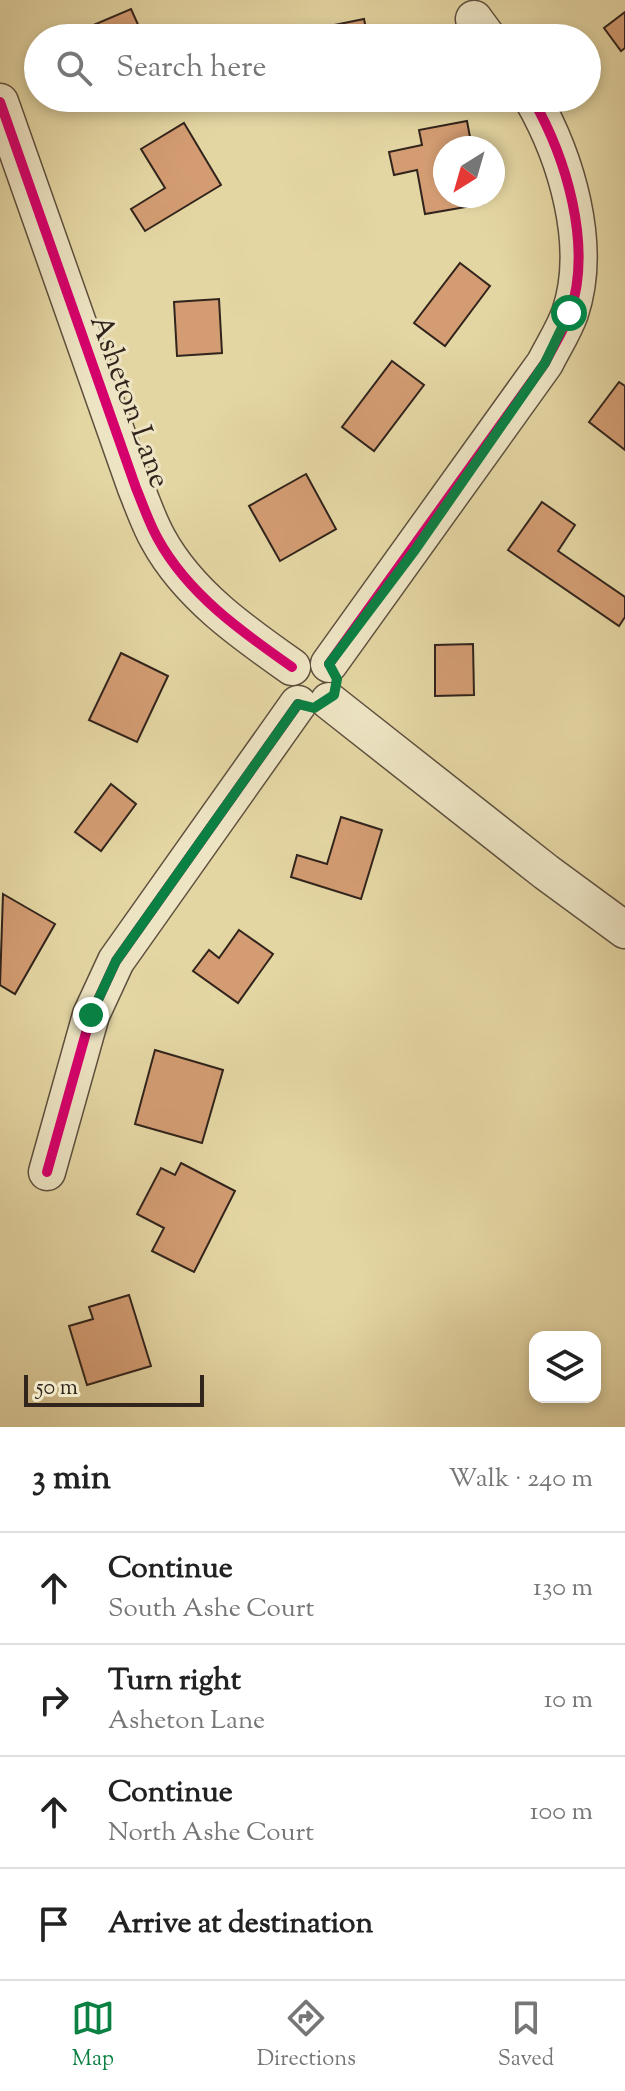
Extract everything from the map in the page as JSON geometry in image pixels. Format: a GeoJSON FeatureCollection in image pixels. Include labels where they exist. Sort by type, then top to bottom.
{"type":"FeatureCollection","features":[{"type":"Feature","properties":{"kind":"street","name":"Asheton Lane"},"geometry":{"type":"LineString","coordinates":[[0,102],[126,460],[159,541],[193,587],[238,630],[292,667]]}},
{"type":"Feature","properties":{"kind":"street"},"geometry":{"type":"LineString","coordinates":[[329,664],[415,550],[545,363],[569,313],[576,287],[576,225],[571,191],[555,140],[540,112]]}},
{"type":"Feature","properties":{"kind":"street"},"geometry":{"type":"LineString","coordinates":[[47,1172],[91,1015],[116,961],[313,702],[337,687],[334,671],[329,664],[314,658],[292,667],[287,683],[313,702],[546,872],[625,930]]}},
{"type":"Feature","properties":{"kind":"building"},"geometry":{"type":"Polygon","coordinates":[[[131,9],[138,24],[96,24],[131,9]]]}},
{"type":"Feature","properties":{"kind":"building"},"geometry":{"type":"Polygon","coordinates":[[[625,12],[625,48],[621,51],[604,28],[625,12]]]}},
{"type":"Feature","properties":{"kind":"building"},"geometry":{"type":"Polygon","coordinates":[[[364,19],[365,24],[339,24],[364,19]]]}},
{"type":"Feature","properties":{"kind":"building"},"geometry":{"type":"Polygon","coordinates":[[[467,121],[470,136],[433,136],[433,208],[460,208],[425,214],[417,170],[394,175],[389,152],[422,145],[419,130],[467,121]]]}},
{"type":"Feature","properties":{"kind":"building"},"geometry":{"type":"Polygon","coordinates":[[[184,123],[221,185],[145,231],[131,209],[165,188],[141,149],[184,123]]]}},
{"type":"Feature","properties":{"kind":"building"},"geometry":{"type":"Polygon","coordinates":[[[460,263],[490,286],[445,346],[414,323],[460,263]]]}},
{"type":"Feature","properties":{"kind":"building"},"geometry":{"type":"Polygon","coordinates":[[[219,299],[222,353],[177,356],[174,302],[219,299]]]}},
{"type":"Feature","properties":{"kind":"building"},"geometry":{"type":"Polygon","coordinates":[[[392,361],[424,385],[374,451],[342,427],[392,361]]]}},
{"type":"Feature","properties":{"kind":"building"},"geometry":{"type":"Polygon","coordinates":[[[619,382],[625,386],[625,450],[589,422],[619,382]]]}},
{"type":"Feature","properties":{"kind":"building"},"geometry":{"type":"Polygon","coordinates":[[[306,474],[336,529],[280,561],[249,506],[306,474]]]}},
{"type":"Feature","properties":{"kind":"building"},"geometry":{"type":"Polygon","coordinates":[[[542,502],[575,525],[558,551],[625,597],[625,617],[619,626],[508,550],[542,502]]]}},
{"type":"Feature","properties":{"kind":"building"},"geometry":{"type":"Polygon","coordinates":[[[473,644],[474,695],[435,696],[435,645],[473,644]]]}},
{"type":"Feature","properties":{"kind":"building"},"geometry":{"type":"Polygon","coordinates":[[[121,653],[168,676],[137,742],[89,720],[121,653]]]}},
{"type":"Feature","properties":{"kind":"building"},"geometry":{"type":"Polygon","coordinates":[[[111,784],[136,804],[101,851],[75,832],[111,784]]]}},
{"type":"Feature","properties":{"kind":"building"},"geometry":{"type":"Polygon","coordinates":[[[341,817],[382,830],[361,899],[291,877],[297,855],[327,864],[341,817]]]}},
{"type":"Feature","properties":{"kind":"building"},"geometry":{"type":"Polygon","coordinates":[[[3,894],[55,924],[15,994],[0,985],[3,894]]]}},
{"type":"Feature","properties":{"kind":"building"},"geometry":{"type":"Polygon","coordinates":[[[239,930],[273,954],[238,1003],[193,971],[209,950],[219,958],[239,930]]]}},
{"type":"Feature","properties":{"kind":"building"},"geometry":{"type":"Polygon","coordinates":[[[155,1050],[223,1070],[202,1143],[135,1124],[155,1050]]]}},
{"type":"Feature","properties":{"kind":"building"},"geometry":{"type":"Polygon","coordinates":[[[181,1163],[235,1191],[194,1272],[152,1251],[164,1228],[137,1214],[161,1168],[175,1175],[181,1163]]]}},
{"type":"Feature","properties":{"kind":"building"},"geometry":{"type":"Polygon","coordinates":[[[129,1295],[151,1366],[87,1385],[69,1326],[93,1319],[89,1307],[129,1295]]]}},
{"type":"Feature","properties":{"kind":"cycle path"},"geometry":{"type":"LineString","coordinates":[[0,102],[136,488],[155,533],[170,559],[200,594],[236,626],[292,667]]}},
{"type":"Feature","properties":{"kind":"cycle path"},"geometry":{"type":"LineString","coordinates":[[329,664],[545,363],[570,313],[579,259],[577,231],[565,174],[539,112]]}},
{"type":"Feature","properties":{"kind":"cycle path"},"geometry":{"type":"LineString","coordinates":[[47,1172],[91,1015],[116,961],[298,704]]}},
{"type":"Feature","properties":{"kind":"route"},"geometry":{"type":"LineString","coordinates":[[91,1015],[116,961],[298,704],[314,708],[322,706],[334,695],[337,679],[329,664],[415,550],[545,363],[569,313]]}}]}
